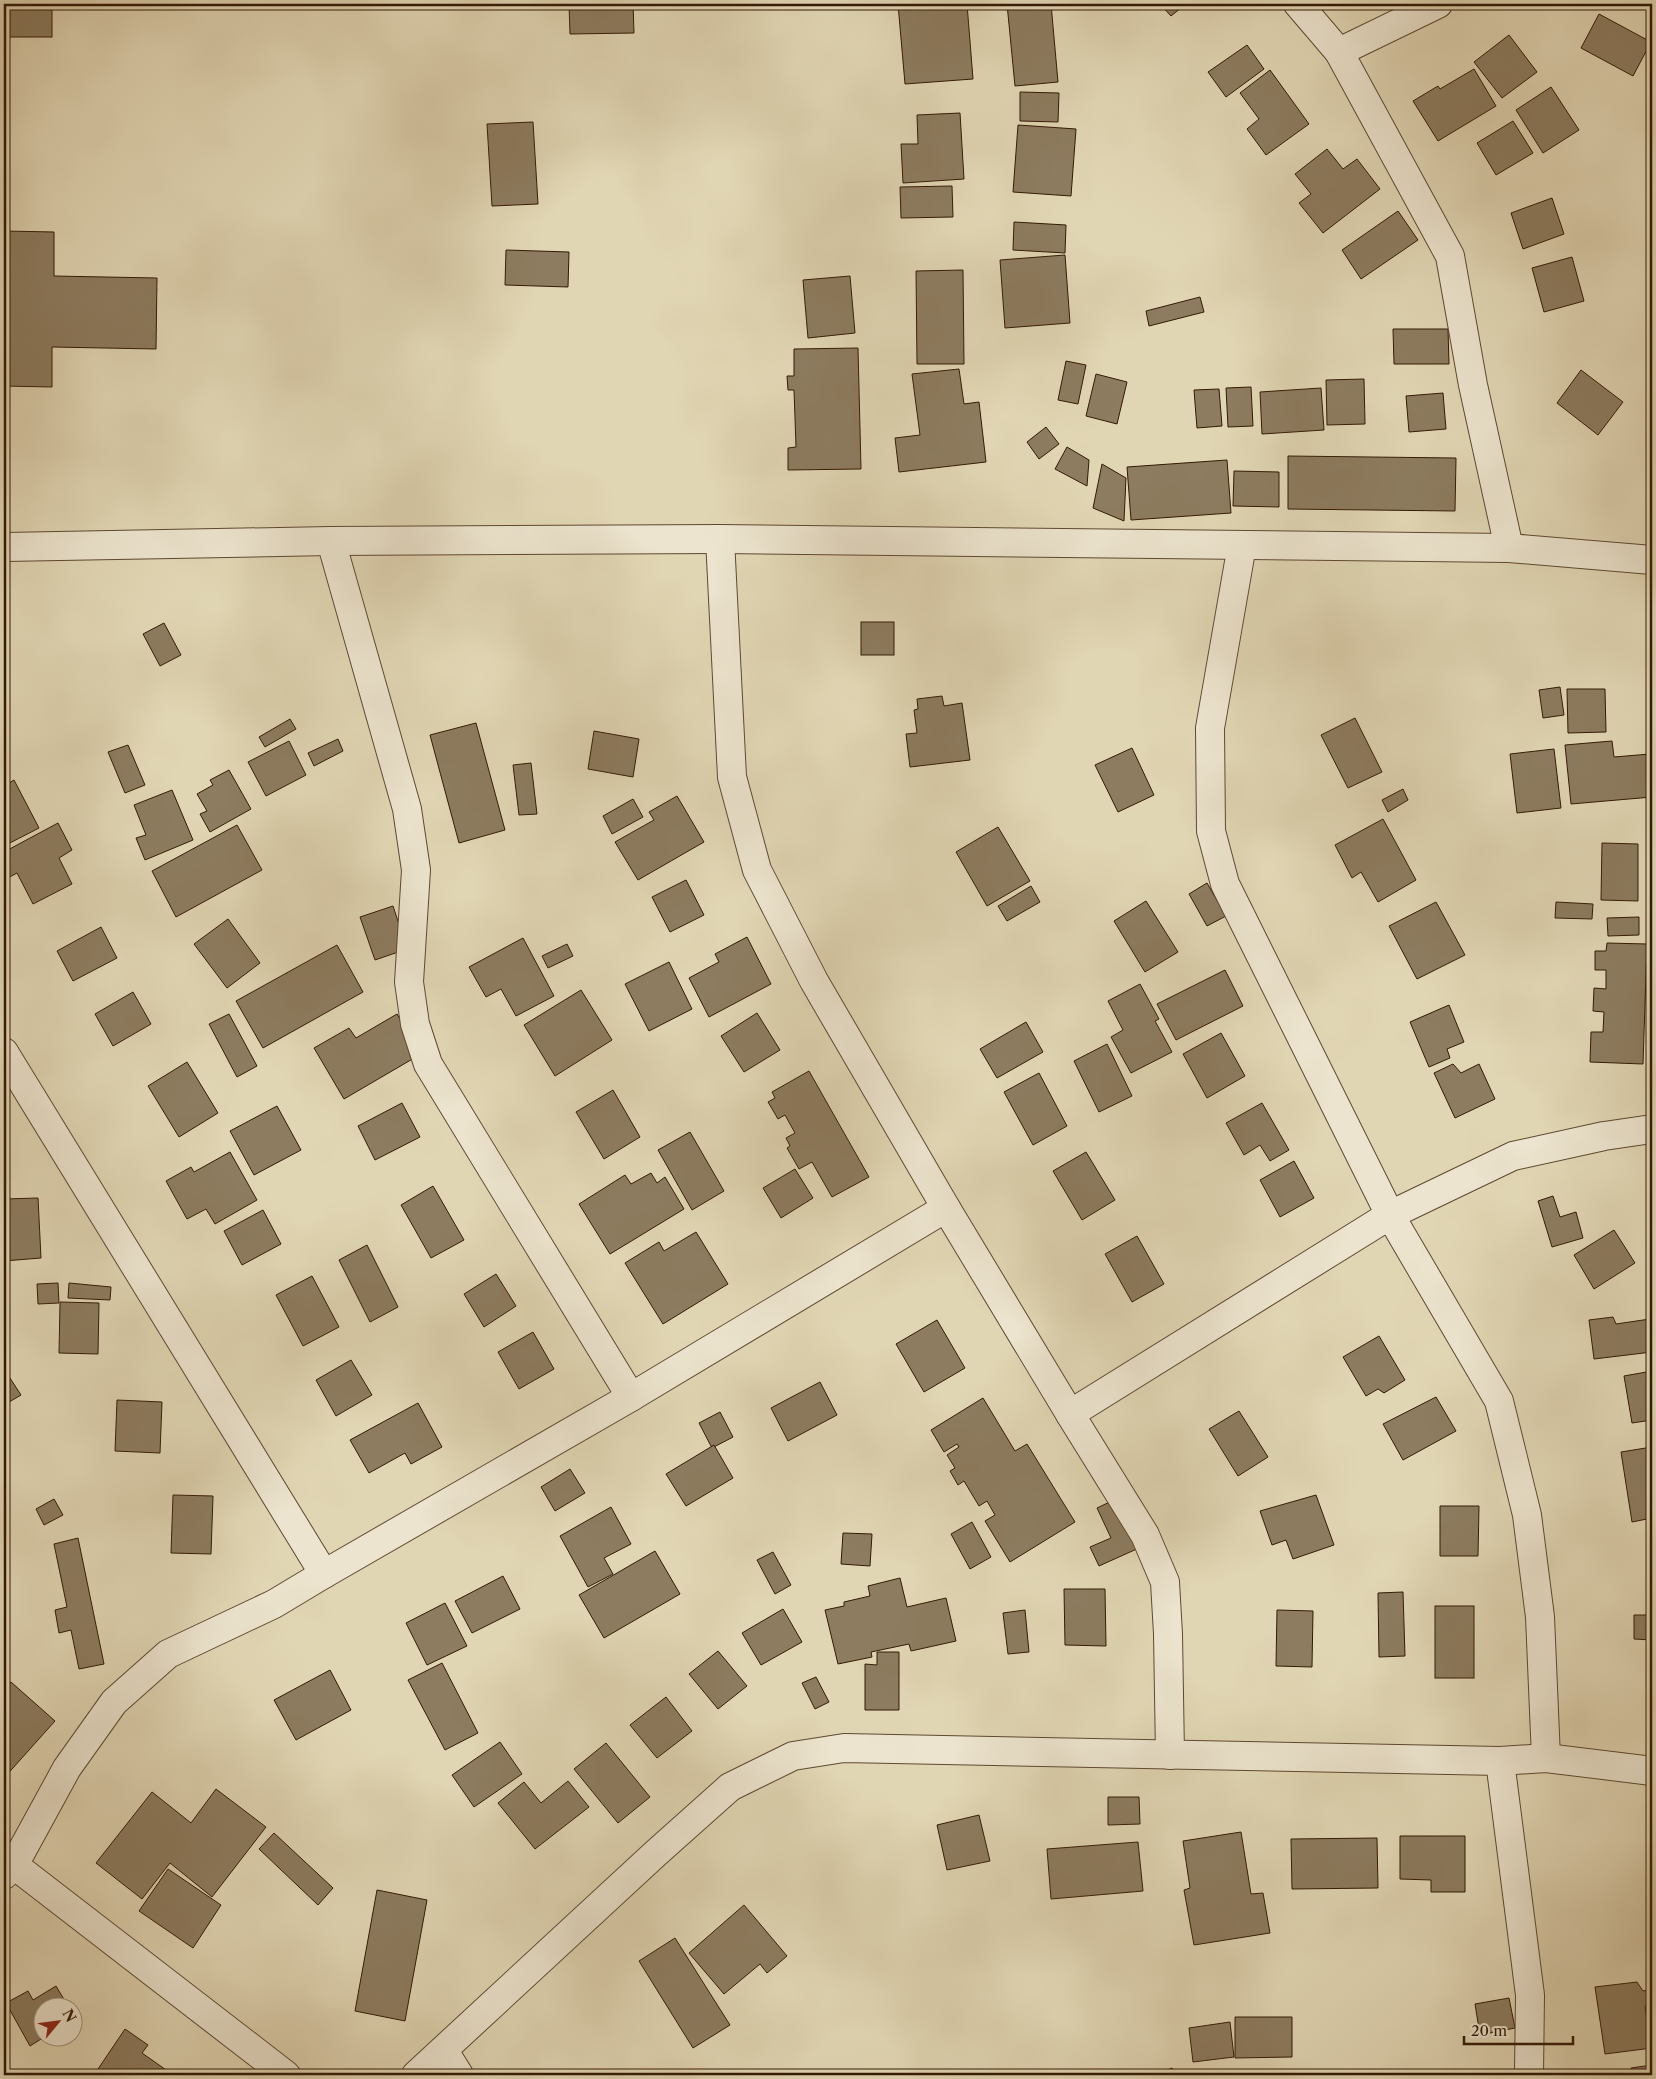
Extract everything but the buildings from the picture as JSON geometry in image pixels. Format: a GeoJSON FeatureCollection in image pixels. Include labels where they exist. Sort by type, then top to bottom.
{"type":"FeatureCollection","features":[{"type":"Feature","properties":{"kind":"street"},"geometry":{"type":"LineString","coordinates":[[1298,4],[1339,52],[1450,256],[1473,385],[1509,548]]}},
{"type":"Feature","properties":{"kind":"street"},"geometry":{"type":"LineString","coordinates":[[1339,52],[1438,4]]}},
{"type":"Feature","properties":{"kind":"street"},"geometry":{"type":"LineString","coordinates":[[4,547],[331,541],[720,539],[1509,548],[1652,560]]}},
{"type":"Feature","properties":{"kind":"street"},"geometry":{"type":"LineString","coordinates":[[720,539],[732,777],[757,870],[814,981],[946,1208],[1145,1535],[1165,1582],[1170,1755]]}},
{"type":"Feature","properties":{"kind":"street"},"geometry":{"type":"LineString","coordinates":[[331,541],[407,809],[416,870],[409,982],[415,1024],[428,1064],[631,1397]]}},
{"type":"Feature","properties":{"kind":"street"},"geometry":{"type":"LineString","coordinates":[[1242,545],[1210,728],[1211,831],[1226,884],[1390,1215],[1499,1401],[1527,1515],[1540,1616],[1546,1758]]}},
{"type":"Feature","properties":{"kind":"street"},"geometry":{"type":"LineString","coordinates":[[4,1052],[324,1574]]}},
{"type":"Feature","properties":{"kind":"street"},"geometry":{"type":"LineString","coordinates":[[1070,1414],[1390,1215],[1513,1156],[1604,1136],[1652,1129]]}},
{"type":"Feature","properties":{"kind":"street"},"geometry":{"type":"LineString","coordinates":[[286,2075],[9,1870],[67,1768],[114,1702],[168,1654],[274,1604],[631,1397],[946,1208]]}},
{"type":"Feature","properties":{"kind":"street"},"geometry":{"type":"LineString","coordinates":[[416,2075],[654,1854],[730,1787],[793,1756],[844,1748],[1500,1761],[1546,1758],[1652,1771]]}},
{"type":"Feature","properties":{"kind":"street"},"geometry":{"type":"LineString","coordinates":[[1500,1761],[1530,1995],[1528,2075]]}},
{"type":"Feature","properties":{"kind":"street"},"geometry":{"type":"LineString","coordinates":[[444,2051],[459,2075]]}}]}
